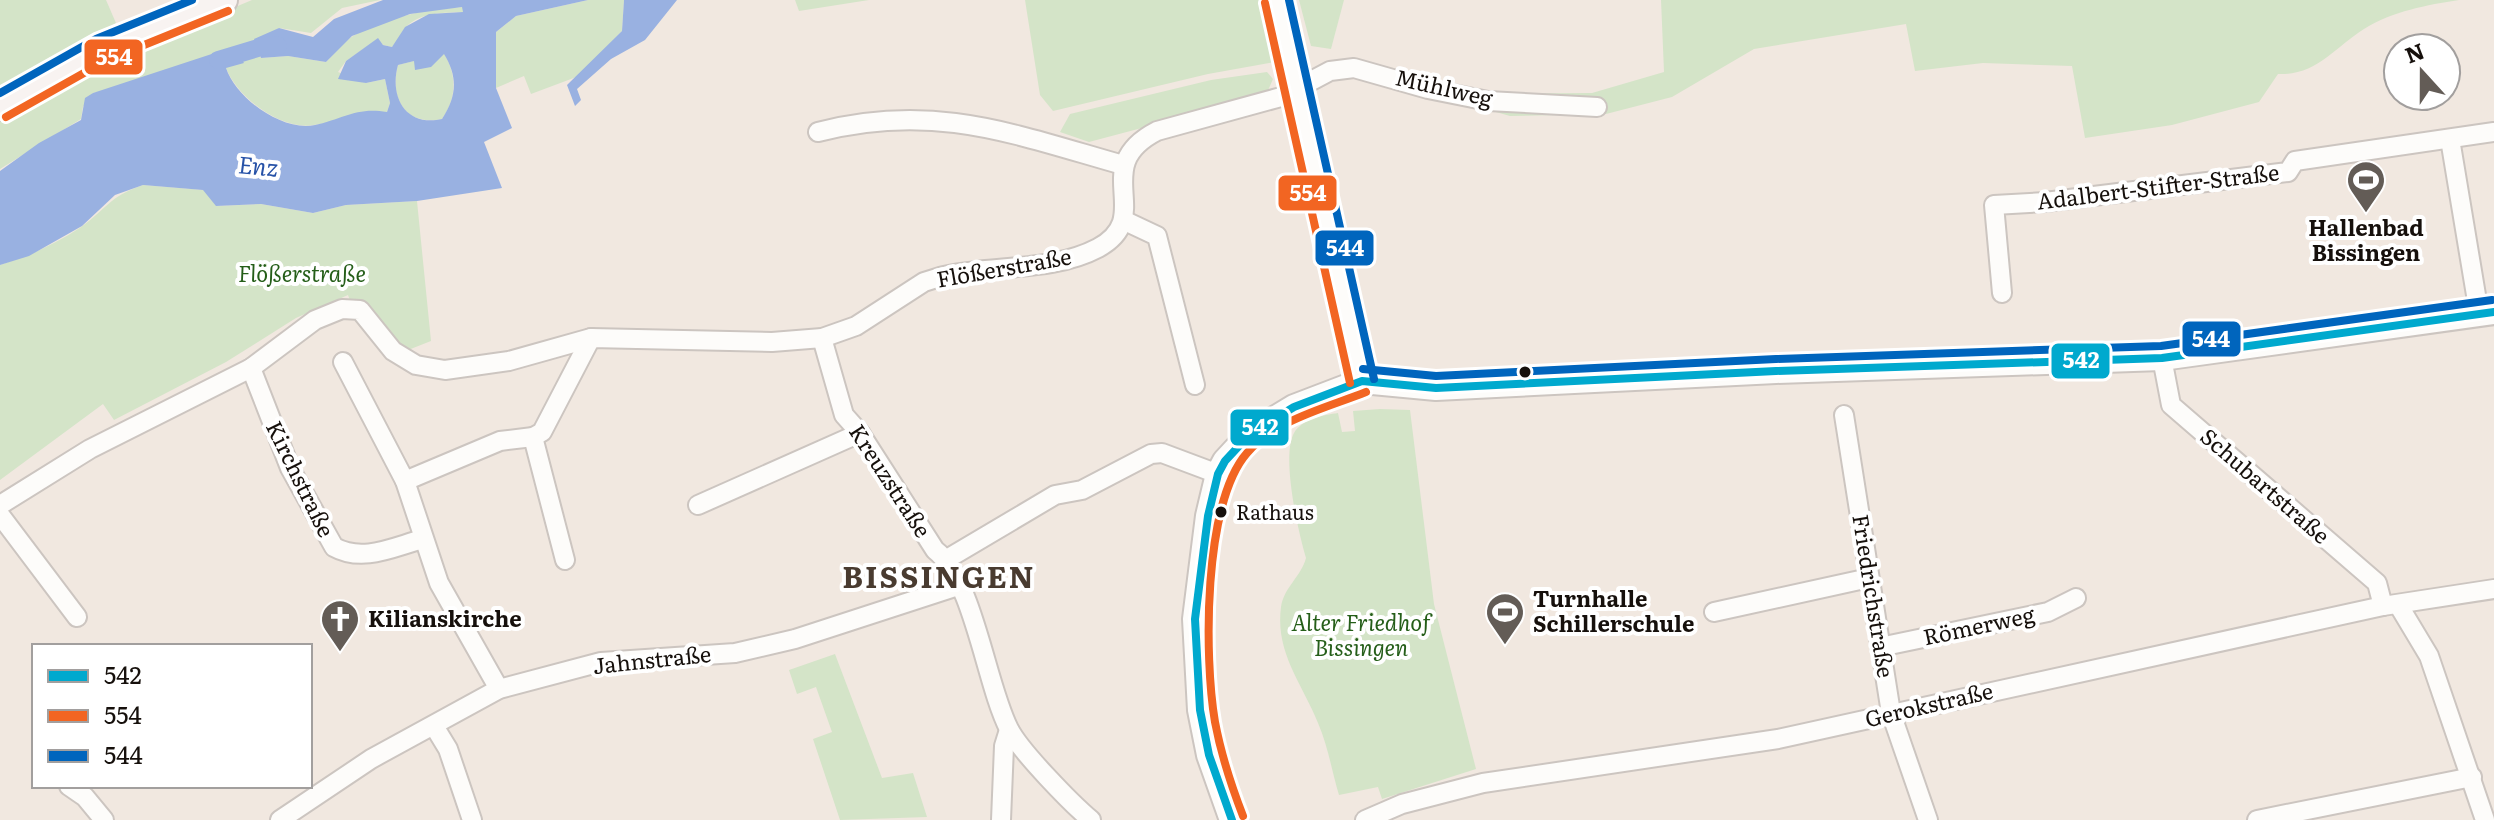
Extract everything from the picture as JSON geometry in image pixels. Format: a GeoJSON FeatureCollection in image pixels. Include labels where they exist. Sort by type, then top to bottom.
{"type":"FeatureCollection","features":[{"type":"Feature","properties":{"kind":"main road"},"geometry":{"type":"LineString","coordinates":[[0,107],[102,49],[224,0]]}},
{"type":"Feature","properties":{"kind":"street"},"geometry":{"type":"LineString","coordinates":[[1277,0],[1347,301],[1362,381]]}},
{"type":"Feature","properties":{"kind":"street","name":"Mühlweg"},"geometry":{"type":"LineString","coordinates":[[1299,90],[1330,71],[1354,68],[1428,89],[1488,101],[1597,107]]}},
{"type":"Feature","properties":{"kind":"street"},"geometry":{"type":"LineString","coordinates":[[1195,385],[1157,236],[1123,220],[1126,204],[1123,165],[1128,151],[1157,131],[1299,90]]}},
{"type":"Feature","properties":{"kind":"street"},"geometry":{"type":"LineString","coordinates":[[818,132],[883,119],[937,119],[1039,139],[1123,165]]}},
{"type":"Feature","properties":{"kind":"street","name":"Adalbert-Stifter-Straße"},"geometry":{"type":"LineString","coordinates":[[2002,293],[1994,205],[2045,202],[2288,172],[2295,161],[2494,132]]}},
{"type":"Feature","properties":{"kind":"street"},"geometry":{"type":"LineString","coordinates":[[1232,820],[1209,755],[1197,664],[1199,580],[1218,474],[1240,443],[1264,423],[1362,381],[1436,388],[1776,371],[2162,358],[2319,339],[2486,312],[2450,139]]}},
{"type":"Feature","properties":{"kind":"street","name":"Flößerstraße"},"geometry":{"type":"LineString","coordinates":[[0,505],[90,449],[251,368],[315,320],[342,309],[360,310],[393,351],[416,365],[445,370],[509,361],[591,338],[772,342],[822,338],[856,326],[924,282],[940,277],[1056,261],[1100,247],[1123,220]]}},
{"type":"Feature","properties":{"kind":"street"},"geometry":{"type":"LineString","coordinates":[[405,481],[500,441],[533,437],[542,432],[591,338]]}},
{"type":"Feature","properties":{"kind":"street","name":"Kreuzstraße"},"geometry":{"type":"LineString","coordinates":[[822,338],[844,415],[860,433],[935,550],[947,559],[1009,730],[1091,820]]}},
{"type":"Feature","properties":{"kind":"street","name":"Schubartstraße"},"geometry":{"type":"LineString","coordinates":[[2162,358],[2171,405],[2377,583],[2429,656],[2481,787],[2485,820]]}},
{"type":"Feature","properties":{"kind":"street"},"geometry":{"type":"LineString","coordinates":[[343,362],[405,481],[423,539],[459,623],[499,689]]}},
{"type":"Feature","properties":{"kind":"street","name":"Kirchstraße"},"geometry":{"type":"LineString","coordinates":[[251,368],[290,468],[334,547],[346,554],[369,555],[423,539]]}},
{"type":"Feature","properties":{"kind":"street","name":"Friedrichstraße"},"geometry":{"type":"LineString","coordinates":[[1844,415],[1891,713],[1928,820]]}},
{"type":"Feature","properties":{"kind":"street"},"geometry":{"type":"LineString","coordinates":[[698,505],[860,433]]}},
{"type":"Feature","properties":{"kind":"street"},"geometry":{"type":"LineString","coordinates":[[533,437],[565,560]]}},
{"type":"Feature","properties":{"kind":"street"},"geometry":{"type":"LineString","coordinates":[[947,559],[1055,495],[1082,490],[1151,454],[1162,453],[1218,474]]}},
{"type":"Feature","properties":{"kind":"street"},"geometry":{"type":"LineString","coordinates":[[0,515],[77,617]]}},
{"type":"Feature","properties":{"kind":"street"},"geometry":{"type":"LineString","coordinates":[[1714,612],[1869,578]]}},
{"type":"Feature","properties":{"kind":"street","name":"Jahnstraße"},"geometry":{"type":"LineString","coordinates":[[280,820],[331,783],[499,689],[601,662],[735,653],[795,639],[958,586]]}},
{"type":"Feature","properties":{"kind":"street","name":"Gerokstraße"},"geometry":{"type":"LineString","coordinates":[[1365,820],[1402,804],[1483,783],[1778,739],[2391,606],[2494,589]]}},
{"type":"Feature","properties":{"kind":"street","name":"Römerweg"},"geometry":{"type":"LineString","coordinates":[[1880,647],[2048,612],[2076,598]]}},
{"type":"Feature","properties":{"kind":"street"},"geometry":{"type":"LineString","coordinates":[[434,726],[448,749],[472,820]]}},
{"type":"Feature","properties":{"kind":"street"},"geometry":{"type":"LineString","coordinates":[[1001,820],[1004,746],[1009,730]]}},
{"type":"Feature","properties":{"kind":"street"},"geometry":{"type":"LineString","coordinates":[[2257,820],[2301,816],[2481,787]]}},
{"type":"Feature","properties":{"kind":"street"},"geometry":{"type":"LineString","coordinates":[[72,788],[85,797],[104,820]]}},
{"type":"Feature","properties":{"kind":"green space"},"geometry":{"type":"Polygon","coordinates":[[[0,0],[106,0],[116,23],[0,87],[0,0]]]}},
{"type":"Feature","properties":{"kind":"green space"},"geometry":{"type":"Polygon","coordinates":[[[252,0],[380,0],[342,8],[311,33],[279,28],[253,44],[261,58],[288,56],[326,62],[349,39],[365,29],[406,15],[463,7],[463,12],[419,18],[405,28],[392,47],[383,45],[378,39],[346,61],[338,72],[366,83],[385,79],[390,103],[387,112],[314,125],[288,123],[250,100],[226,68],[93,93],[83,107],[81,119],[0,169],[0,118],[90,68],[252,0]]]}},
{"type":"Feature","properties":{"kind":"green space"},"geometry":{"type":"Polygon","coordinates":[[[588,0],[624,0],[622,31],[579,76],[531,94],[524,76],[496,88],[496,32],[516,16],[588,0]]]}},
{"type":"Feature","properties":{"kind":"green space"},"geometry":{"type":"Polygon","coordinates":[[[795,0],[869,0],[799,11],[795,0]]]}},
{"type":"Feature","properties":{"kind":"green space"},"geometry":{"type":"Polygon","coordinates":[[[1025,0],[1261,0],[1275,62],[1208,74],[1053,111],[1040,95],[1025,0]]]}},
{"type":"Feature","properties":{"kind":"green space"},"geometry":{"type":"Polygon","coordinates":[[[1299,0],[1344,0],[1331,49],[1311,46],[1299,0]]]}},
{"type":"Feature","properties":{"kind":"green space"},"geometry":{"type":"Polygon","coordinates":[[[1661,0],[2459,0],[2410,10],[2375,23],[2314,65],[2278,74],[2259,102],[2172,125],[2085,138],[2072,66],[1983,63],[1915,71],[1906,24],[1754,49],[1672,97],[1606,114],[1510,116],[1475,106],[1476,94],[1592,93],[1664,72],[1661,0]]]}},
{"type":"Feature","properties":{"kind":"green space"},"geometry":{"type":"Polygon","coordinates":[[[444,53],[454,86],[447,111],[442,119],[429,120],[409,114],[398,98],[398,65],[444,53]]]}},
{"type":"Feature","properties":{"kind":"green space"},"geometry":{"type":"Polygon","coordinates":[[[1267,72],[1273,79],[1266,95],[1089,142],[1060,132],[1070,114],[1211,80],[1267,72]]]}},
{"type":"Feature","properties":{"kind":"green space"},"geometry":{"type":"Polygon","coordinates":[[[143,185],[204,190],[217,206],[261,204],[313,213],[346,205],[417,201],[431,341],[403,352],[354,312],[348,295],[296,318],[226,362],[114,420],[103,404],[0,480],[0,265],[62,239],[115,199],[143,185]]]}},
{"type":"Feature","properties":{"kind":"green space","name":"Alter Friedhof Bissingen"},"geometry":{"type":"Polygon","coordinates":[[[1410,410],[1434,604],[1476,769],[1382,799],[1378,787],[1339,795],[1321,732],[1286,653],[1280,624],[1283,600],[1306,558],[1290,476],[1290,444],[1294,433],[1307,421],[1338,413],[1342,432],[1355,431],[1353,411],[1410,410]]]}},
{"type":"Feature","properties":{"kind":"green space"},"geometry":{"type":"Polygon","coordinates":[[[835,654],[882,778],[913,773],[927,817],[840,820],[813,739],[832,732],[816,687],[797,694],[789,670],[835,654]]]}},
{"type":"Feature","properties":{"kind":"water","name":"Enz"},"geometry":{"type":"Polygon","coordinates":[[[383,0],[588,0],[516,16],[496,32],[496,88],[512,128],[484,142],[502,188],[417,201],[346,205],[313,213],[261,204],[216,206],[203,190],[143,185],[115,195],[82,226],[29,256],[0,265],[0,171],[39,143],[81,120],[85,98],[93,93],[233,47],[244,63],[226,68],[231,79],[250,101],[275,118],[302,126],[358,112],[387,112],[390,103],[385,79],[366,83],[338,79],[346,61],[378,38],[383,45],[392,47],[405,27],[429,14],[463,12],[462,7],[410,14],[352,36],[326,62],[288,56],[261,58],[254,39],[279,28],[313,37],[334,19],[383,0]],[[444,54],[431,67],[415,70],[414,61],[398,65],[398,98],[410,114],[429,120],[442,119],[451,102],[454,86],[452,71],[444,54]]]}},
{"type":"Feature","properties":{"kind":"water"},"geometry":{"type":"Polygon","coordinates":[[[624,0],[677,0],[645,40],[611,59],[577,89],[581,100],[575,106],[567,85],[622,31],[624,0]]]}},
{"type":"Feature","properties":{"kind":"waterway"},"geometry":{"type":"LineString","coordinates":[[218,60],[268,45],[278,46]]}},
{"type":"Feature","properties":{"kind":"transit line","name":"544"},"geometry":{"type":"LineString","coordinates":[[0,93],[96,39],[192,0]]}},
{"type":"Feature","properties":{"kind":"transit line","name":"544"},"geometry":{"type":"LineString","coordinates":[[1289,0],[1374,379]]}},
{"type":"Feature","properties":{"kind":"transit line","name":"554"},"geometry":{"type":"LineString","coordinates":[[1265,3],[1350,383]]}},
{"type":"Feature","properties":{"kind":"transit line","name":"554"},"geometry":{"type":"LineString","coordinates":[[6,117],[107,60],[228,11]]}},
{"type":"Feature","properties":{"kind":"transit line","name":"544"},"geometry":{"type":"LineString","coordinates":[[1363,369],[1436,376],[1776,359],[2161,346],[2492,300]]}},
{"type":"Feature","properties":{"kind":"transit line","name":"542"},"geometry":{"type":"LineString","coordinates":[[1232,820],[1209,755],[1200,710],[1195,619],[1208,516],[1218,474],[1225,461],[1251,433],[1294,407],[1362,381],[1436,388],[1776,371],[2162,358],[2494,312]]}},
{"type":"Feature","properties":{"kind":"transit line","name":"554"},"geometry":{"type":"LineString","coordinates":[[1243,816],[1220,746],[1211,694],[1210,582],[1222,507],[1233,476],[1247,453],[1259,441],[1287,423],[1366,392]]}},
{"type":"Feature","properties":{"kind":"place","name":"Hallenbad Bissingen"},"geometry":{"type":"Point","coordinates":[2366,214]}},
{"type":"Feature","properties":{"kind":"place","name":"Rathaus"},"geometry":{"type":"Point","coordinates":[1221,512]}},
{"type":"Feature","properties":{"kind":"place","name":"Turnhalle Schillerschule"},"geometry":{"type":"Point","coordinates":[1505,646]}},
{"type":"Feature","properties":{"kind":"place","name":"Kilianskirche"},"geometry":{"type":"Point","coordinates":[340,653]}},
{"type":"Feature","properties":{"kind":"district","name":"BISSINGEN"},"geometry":{"type":"Point","coordinates":[939,578]}}]}
